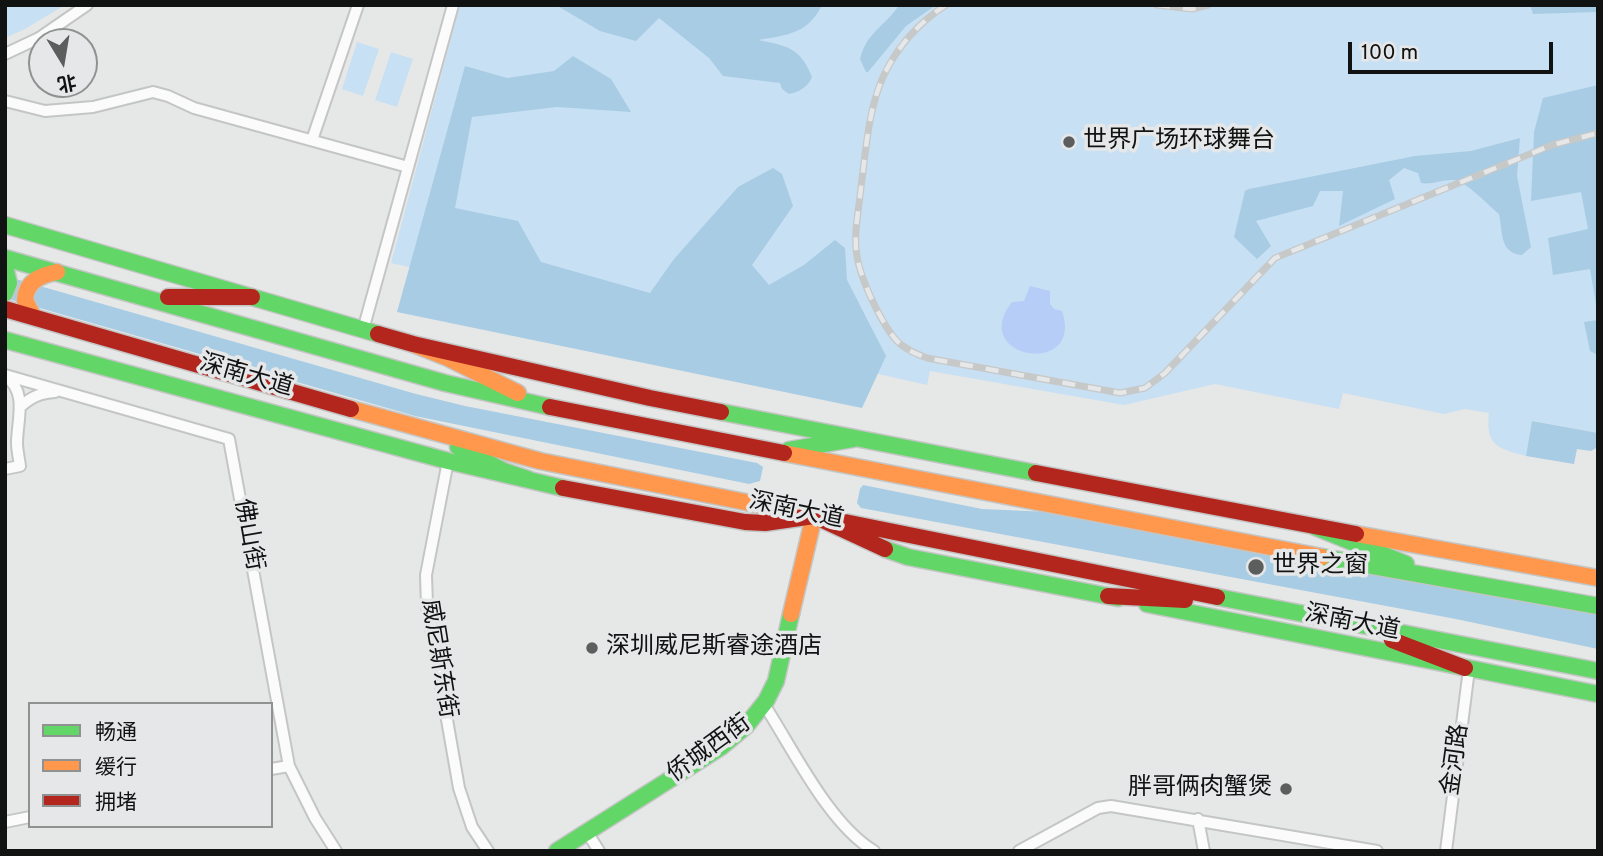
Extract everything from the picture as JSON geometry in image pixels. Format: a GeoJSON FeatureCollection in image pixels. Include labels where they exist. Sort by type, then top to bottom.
{"type":"FeatureCollection","features":[{"type":"Feature","properties":{"kind":"main road"},"geometry":{"type":"LineString","coordinates":[[5,225],[413,344],[650,398],[1315,527],[1598,578]]}},
{"type":"Feature","properties":{"kind":"main road","name":"深南大道"},"geometry":{"type":"LineString","coordinates":[[5,258],[445,383],[553,408],[1442,579],[1598,606]]}},
{"type":"Feature","properties":{"kind":"main road"},"geometry":{"type":"LineString","coordinates":[[5,267],[9,284],[5,293]]}},
{"type":"Feature","properties":{"kind":"main road"},"geometry":{"type":"LineString","coordinates":[[33,316],[26,303],[27,288],[38,276],[57,272]]}},
{"type":"Feature","properties":{"kind":"main road"},"geometry":{"type":"LineString","coordinates":[[144,297],[252,297]]}},
{"type":"Feature","properties":{"kind":"main road","name":"深南大道"},"geometry":{"type":"LineString","coordinates":[[5,309],[430,432],[540,460],[1598,672]]}},
{"type":"Feature","properties":{"kind":"main road"},"geometry":{"type":"LineString","coordinates":[[5,340],[448,461],[528,479],[745,522],[765,523],[814,516],[877,546],[908,557],[1598,694]]}},
{"type":"Feature","properties":{"kind":"main road"},"geometry":{"type":"LineString","coordinates":[[413,344],[553,408]]}},
{"type":"Feature","properties":{"kind":"main road"},"geometry":{"type":"LineString","coordinates":[[430,432],[504,471],[528,479]]}},
{"type":"Feature","properties":{"kind":"main road"},"geometry":{"type":"LineString","coordinates":[[779,452],[853,439]]}},
{"type":"Feature","properties":{"kind":"main road","name":"侨城西街"},"geometry":{"type":"LineString","coordinates":[[557,851],[721,747],[765,706],[776,681],[814,516]]}},
{"type":"Feature","properties":{"kind":"main road"},"geometry":{"type":"LineString","coordinates":[[1315,527],[1442,579]]}},
{"type":"Feature","properties":{"kind":"main road"},"geometry":{"type":"LineString","coordinates":[[1108,596],[1246,603]]}},
{"type":"Feature","properties":{"kind":"main road"},"geometry":{"type":"LineString","coordinates":[[1349,623],[1467,668]]}},
{"type":"Feature","properties":{"kind":"street"},"geometry":{"type":"LineString","coordinates":[[5,54],[39,38],[87,5]]}},
{"type":"Feature","properties":{"kind":"street"},"geometry":{"type":"LineString","coordinates":[[312,140],[358,5]]}},
{"type":"Feature","properties":{"kind":"street"},"geometry":{"type":"LineString","coordinates":[[363,330],[453,5]]}},
{"type":"Feature","properties":{"kind":"street"},"geometry":{"type":"LineString","coordinates":[[5,101],[45,111],[93,107],[153,92],[194,108],[408,167]]}},
{"type":"Feature","properties":{"kind":"street"},"geometry":{"type":"LineString","coordinates":[[5,376],[12,382],[20,407],[17,443],[20,466],[5,469]]}},
{"type":"Feature","properties":{"kind":"street","name":"佛山街"},"geometry":{"type":"LineString","coordinates":[[5,376],[229,439],[289,766],[336,851]]}},
{"type":"Feature","properties":{"kind":"street"},"geometry":{"type":"LineString","coordinates":[[20,407],[30,398],[44,392],[62,391]]}},
{"type":"Feature","properties":{"kind":"street","name":"威尼斯东街"},"geometry":{"type":"LineString","coordinates":[[448,461],[426,575],[426,606],[459,788],[472,827],[488,851]]}},
{"type":"Feature","properties":{"kind":"street","name":"金河路"},"geometry":{"type":"LineString","coordinates":[[1446,851],[1467,668]]}},
{"type":"Feature","properties":{"kind":"street"},"geometry":{"type":"LineString","coordinates":[[765,706],[840,823],[859,842],[874,851]]}},
{"type":"Feature","properties":{"kind":"street"},"geometry":{"type":"LineString","coordinates":[[273,769],[289,766]]}},
{"type":"Feature","properties":{"kind":"street"},"geometry":{"type":"LineString","coordinates":[[1019,851],[1103,806],[1198,819],[1377,851]]}},
{"type":"Feature","properties":{"kind":"street"},"geometry":{"type":"LineString","coordinates":[[5,822],[28,817]]}},
{"type":"Feature","properties":{"kind":"street"},"geometry":{"type":"LineString","coordinates":[[1198,819],[1204,851]]}},
{"type":"Feature","properties":{"kind":"street"},"geometry":{"type":"LineString","coordinates":[[587,832],[599,851]]}},
{"type":"Feature","properties":{"kind":"shaded area"},"geometry":{"type":"Polygon","coordinates":[[[5,5],[65,5],[5,38],[5,5]]]}},
{"type":"Feature","properties":{"kind":"shaded area"},"geometry":{"type":"Polygon","coordinates":[[[460,5],[1598,5],[1598,433],[1533,421],[1526,456],[1496,444],[1489,432],[1489,413],[1465,409],[1444,414],[1343,393],[1339,409],[1215,384],[1124,405],[930,371],[927,385],[391,263],[460,5]]]}},
{"type":"Feature","properties":{"kind":"shaded area"},"geometry":{"type":"Polygon","coordinates":[[[556,5],[822,5],[810,22],[796,32],[758,40],[777,44],[803,59],[812,77],[803,89],[789,94],[782,89],[780,83],[723,76],[709,58],[659,18],[636,41],[600,31],[556,5]]]}},
{"type":"Feature","properties":{"kind":"shaded area"},"geometry":{"type":"Polygon","coordinates":[[[899,5],[936,5],[906,26],[866,72],[860,59],[863,50],[872,35],[899,5]]]}},
{"type":"Feature","properties":{"kind":"shaded area"},"geometry":{"type":"Polygon","coordinates":[[[1530,5],[1598,5],[1598,12],[1533,14],[1530,5]]]}},
{"type":"Feature","properties":{"kind":"shaded area"},"geometry":{"type":"Polygon","coordinates":[[[357,42],[379,49],[363,96],[342,89],[357,42]]]}},
{"type":"Feature","properties":{"kind":"shaded area"},"geometry":{"type":"Polygon","coordinates":[[[391,52],[413,59],[397,107],[375,100],[391,52]]]}},
{"type":"Feature","properties":{"kind":"shaded area"},"geometry":{"type":"Polygon","coordinates":[[[573,56],[611,79],[631,112],[557,107],[472,117],[455,208],[518,221],[541,262],[650,293],[674,259],[738,187],[773,168],[782,174],[793,206],[752,265],[769,285],[804,265],[835,240],[845,248],[847,280],[886,356],[862,408],[397,312],[465,66],[507,78],[554,71],[573,56]]]}},
{"type":"Feature","properties":{"kind":"shaded area"},"geometry":{"type":"Polygon","coordinates":[[[1598,85],[1598,316],[1590,269],[1553,275],[1548,238],[1588,229],[1581,192],[1531,201],[1534,132],[1543,98],[1598,85]]]}},
{"type":"Feature","properties":{"kind":"shaded area"},"geometry":{"type":"Polygon","coordinates":[[[1520,138],[1517,176],[1531,247],[1522,255],[1509,250],[1503,241],[1499,214],[1471,189],[1454,180],[1421,183],[1418,173],[1404,168],[1389,180],[1395,199],[1339,226],[1343,191],[1320,191],[1313,206],[1256,221],[1271,246],[1257,259],[1234,237],[1245,191],[1249,189],[1415,156],[1471,151],[1520,138]]]}},
{"type":"Feature","properties":{"kind":"shaded area"},"geometry":{"type":"Polygon","coordinates":[[[5,276],[416,394],[757,463],[763,467],[760,481],[749,484],[415,416],[5,298],[5,276]]]}},
{"type":"Feature","properties":{"kind":"shaded area"},"geometry":{"type":"Polygon","coordinates":[[[1030,286],[1050,291],[1050,304],[1054,309],[1062,311],[1065,332],[1058,346],[1044,353],[1029,353],[1014,348],[1004,337],[1002,322],[1012,302],[1024,301],[1030,286]]]}},
{"type":"Feature","properties":{"kind":"shaded area"},"geometry":{"type":"Polygon","coordinates":[[[1598,320],[1598,355],[1590,351],[1584,322],[1598,320]]]}},
{"type":"Feature","properties":{"kind":"shaded area"},"geometry":{"type":"Polygon","coordinates":[[[1532,421],[1598,433],[1598,447],[1591,451],[1577,449],[1574,464],[1526,456],[1532,421]]]}},
{"type":"Feature","properties":{"kind":"shaded area"},"geometry":{"type":"Polygon","coordinates":[[[863,485],[982,509],[1050,512],[1598,614],[1598,649],[1456,619],[861,508],[857,503],[863,485]]]}},
{"type":"Feature","properties":{"kind":"railway"},"geometry":{"type":"LineString","coordinates":[[946,5],[909,36],[883,77],[868,131],[856,231],[859,265],[879,315],[899,343],[927,358],[1120,393],[1145,388],[1165,373],[1275,258],[1552,145],[1598,133]]}},
{"type":"Feature","properties":{"kind":"railway"},"geometry":{"type":"LineString","coordinates":[[1157,5],[1192,9],[1208,5]]}},
{"type":"Feature","properties":{"kind":"traffic: fast"},"geometry":{"type":"LineString","coordinates":[[5,225],[378,334]]}},
{"type":"Feature","properties":{"kind":"traffic: fast"},"geometry":{"type":"LineString","coordinates":[[5,258],[445,383],[550,407]]}},
{"type":"Feature","properties":{"kind":"traffic: fast"},"geometry":{"type":"LineString","coordinates":[[5,267],[9,283],[5,293]]}},
{"type":"Feature","properties":{"kind":"traffic: fast"},"geometry":{"type":"LineString","coordinates":[[5,340],[448,461],[563,488]]}},
{"type":"Feature","properties":{"kind":"traffic: fast"},"geometry":{"type":"LineString","coordinates":[[721,412],[1036,473]]}},
{"type":"Feature","properties":{"kind":"traffic: fast"},"geometry":{"type":"LineString","coordinates":[[789,450],[853,439]]}},
{"type":"Feature","properties":{"kind":"traffic: fast"},"geometry":{"type":"LineString","coordinates":[[458,447],[504,471],[528,479]]}},
{"type":"Feature","properties":{"kind":"traffic: fast"},"geometry":{"type":"LineString","coordinates":[[1315,527],[1406,564]]}},
{"type":"Feature","properties":{"kind":"traffic: fast"},"geometry":{"type":"LineString","coordinates":[[885,549],[908,557],[1118,598]]}},
{"type":"Feature","properties":{"kind":"traffic: fast"},"geometry":{"type":"LineString","coordinates":[[1322,557],[1598,606]]}},
{"type":"Feature","properties":{"kind":"traffic: fast"},"geometry":{"type":"LineString","coordinates":[[1217,597],[1598,671]]}},
{"type":"Feature","properties":{"kind":"traffic: fast"},"geometry":{"type":"LineString","coordinates":[[1147,604],[1598,694]]}},
{"type":"Feature","properties":{"kind":"traffic: fast"},"geometry":{"type":"LineString","coordinates":[[557,851],[721,747],[746,726],[766,701],[776,681],[791,614]]}},
{"type":"Feature","properties":{"kind":"traffic: slow"},"geometry":{"type":"LineString","coordinates":[[33,316],[25,300],[28,288],[40,277],[57,272]]}},
{"type":"Feature","properties":{"kind":"traffic: slow"},"geometry":{"type":"LineString","coordinates":[[413,344],[448,358],[518,393]]}},
{"type":"Feature","properties":{"kind":"traffic: slow"},"geometry":{"type":"LineString","coordinates":[[351,409],[540,461],[805,514]]}},
{"type":"Feature","properties":{"kind":"traffic: slow"},"geometry":{"type":"LineString","coordinates":[[784,453],[1322,557]]}},
{"type":"Feature","properties":{"kind":"traffic: slow"},"geometry":{"type":"LineString","coordinates":[[791,614],[814,516]]}},
{"type":"Feature","properties":{"kind":"traffic: slow"},"geometry":{"type":"LineString","coordinates":[[1356,534],[1598,578]]}},
{"type":"Feature","properties":{"kind":"traffic: jam"},"geometry":{"type":"LineString","coordinates":[[168,297],[252,297]]}},
{"type":"Feature","properties":{"kind":"traffic: jam"},"geometry":{"type":"LineString","coordinates":[[5,309],[351,409]]}},
{"type":"Feature","properties":{"kind":"traffic: jam"},"geometry":{"type":"LineString","coordinates":[[378,334],[721,412]]}},
{"type":"Feature","properties":{"kind":"traffic: jam"},"geometry":{"type":"LineString","coordinates":[[550,407],[784,453]]}},
{"type":"Feature","properties":{"kind":"traffic: jam"},"geometry":{"type":"LineString","coordinates":[[1036,473],[1356,534]]}},
{"type":"Feature","properties":{"kind":"traffic: jam"},"geometry":{"type":"LineString","coordinates":[[563,488],[745,522],[765,523],[814,516],[885,549]]}},
{"type":"Feature","properties":{"kind":"traffic: jam"},"geometry":{"type":"LineString","coordinates":[[805,514],[1217,597]]}},
{"type":"Feature","properties":{"kind":"traffic: jam"},"geometry":{"type":"LineString","coordinates":[[1108,596],[1185,600]]}},
{"type":"Feature","properties":{"kind":"traffic: jam"},"geometry":{"type":"LineString","coordinates":[[1392,640],[1465,668]]}},
{"type":"Feature","properties":{"kind":"place","name":"世界广场环球舞台"},"geometry":{"type":"Point","coordinates":[1069,142]}},
{"type":"Feature","properties":{"kind":"place","name":"世界之窗"},"geometry":{"type":"Point","coordinates":[1256,567]}},
{"type":"Feature","properties":{"kind":"place","name":"深圳威尼斯睿途酒店"},"geometry":{"type":"Point","coordinates":[592,648]}},
{"type":"Feature","properties":{"kind":"place","name":"胖哥俩·肉蟹煲"},"geometry":{"type":"Point","coordinates":[1286,789]}}]}
